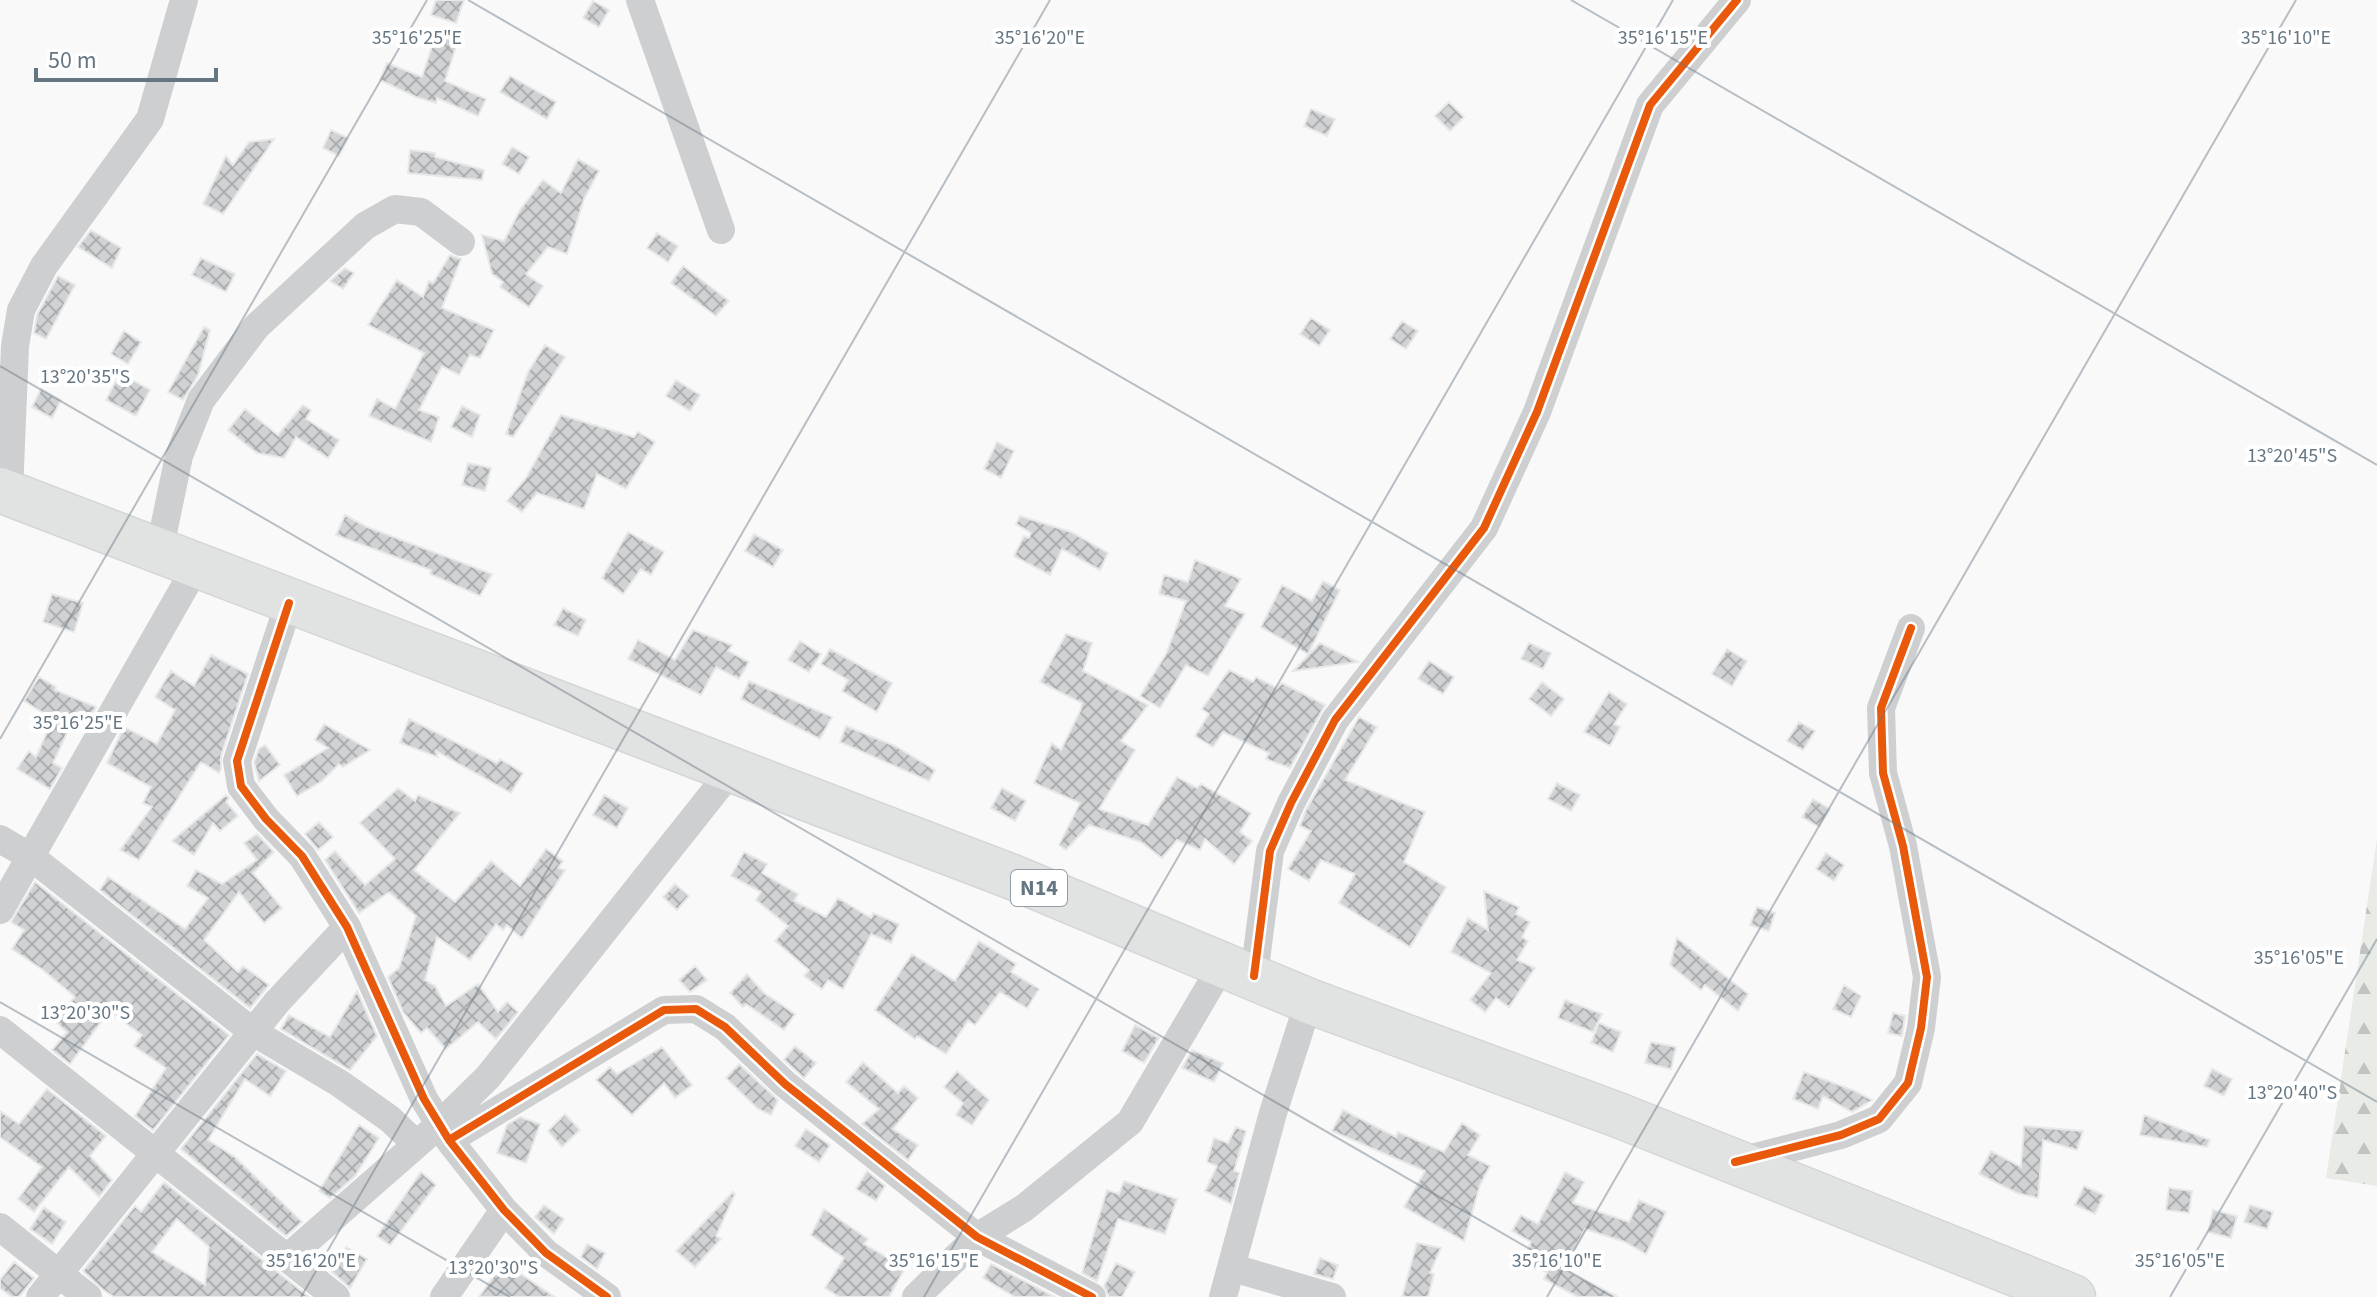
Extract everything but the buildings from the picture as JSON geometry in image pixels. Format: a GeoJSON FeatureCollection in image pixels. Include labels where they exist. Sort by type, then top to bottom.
{"type":"FeatureCollection","features":[{"type":"Feature","properties":{"kind":"main road","name":"N14"},"geometry":{"type":"LineString","coordinates":[[4,491],[289,603],[1010,876],[1239,969],[1309,1001],[1735,1162],[2073,1297]]}},
{"type":"Feature","properties":{"kind":"street"},"geometry":{"type":"LineString","coordinates":[[4,491],[15,346],[21,310],[44,266],[150,119],[184,0]]}},
{"type":"Feature","properties":{"kind":"street"},"geometry":{"type":"LineString","coordinates":[[640,0],[721,230]]}},
{"type":"Feature","properties":{"kind":"street"},"geometry":{"type":"LineString","coordinates":[[916,1297],[977,1237],[1024,1208],[1130,1122],[1239,969],[1270,851],[1291,803],[1335,720],[1484,528],[1537,412],[1650,105],[1737,0]]}},
{"type":"Feature","properties":{"kind":"street"},"geometry":{"type":"LineString","coordinates":[[0,910],[31,857],[178,560],[179,456],[201,400],[256,327],[365,226],[395,209],[421,212],[461,242]]}},
{"type":"Feature","properties":{"kind":"street"},"geometry":{"type":"LineString","coordinates":[[289,603],[237,761],[241,786],[266,819],[302,856],[347,927],[424,1099],[444,1132],[504,1210],[546,1253],[607,1297]]}},
{"type":"Feature","properties":{"kind":"street"},"geometry":{"type":"LineString","coordinates":[[1735,1162],[1841,1135],[1879,1119],[1908,1083],[1921,1028],[1927,977],[1903,846],[1883,773],[1881,708],[1911,628]]}},
{"type":"Feature","properties":{"kind":"street"},"geometry":{"type":"LineString","coordinates":[[444,1132],[731,771]]}},
{"type":"Feature","properties":{"kind":"street"},"geometry":{"type":"LineString","coordinates":[[0,839],[31,857],[253,1032],[339,1083],[390,1119],[416,1144]]}},
{"type":"Feature","properties":{"kind":"street"},"geometry":{"type":"LineString","coordinates":[[40,1297],[253,1032],[347,927]]}},
{"type":"Feature","properties":{"kind":"street"},"geometry":{"type":"LineString","coordinates":[[1223,1297],[1273,1113],[1309,1001]]}},
{"type":"Feature","properties":{"kind":"street"},"geometry":{"type":"LineString","coordinates":[[287,1258],[416,1144],[444,1132],[664,1010],[696,1009],[725,1027],[785,1084],[977,1237],[1092,1297]]}},
{"type":"Feature","properties":{"kind":"street"},"geometry":{"type":"LineString","coordinates":[[0,1030],[336,1297]]}},
{"type":"Feature","properties":{"kind":"street"},"geometry":{"type":"LineString","coordinates":[[444,1297],[504,1210]]}},
{"type":"Feature","properties":{"kind":"street"},"geometry":{"type":"LineString","coordinates":[[0,1227],[88,1297]]}},
{"type":"Feature","properties":{"kind":"street"},"geometry":{"type":"LineString","coordinates":[[1233,1268],[1332,1297]]}},
{"type":"Feature","properties":{"kind":"green space"},"geometry":{"type":"Polygon","coordinates":[[[2377,839],[2377,1186],[2326,1178],[2377,839]]]}},
{"type":"Feature","properties":{"kind":"cycle path"},"geometry":{"type":"LineString","coordinates":[[1254,976],[1270,851],[1291,803],[1335,720],[1484,528],[1537,412],[1650,105],[1737,0]]}},
{"type":"Feature","properties":{"kind":"cycle path"},"geometry":{"type":"LineString","coordinates":[[289,603],[237,761],[241,786],[266,819],[302,856],[347,927],[424,1099],[449,1140],[504,1210],[546,1253],[607,1297]]}},
{"type":"Feature","properties":{"kind":"cycle path"},"geometry":{"type":"LineString","coordinates":[[1735,1162],[1841,1135],[1879,1119],[1908,1083],[1921,1028],[1927,977],[1903,846],[1883,773],[1881,708],[1911,628]]}},
{"type":"Feature","properties":{"kind":"cycle path"},"geometry":{"type":"LineString","coordinates":[[449,1140],[664,1010],[696,1009],[725,1027],[785,1084],[977,1237],[1092,1297]]}}]}
